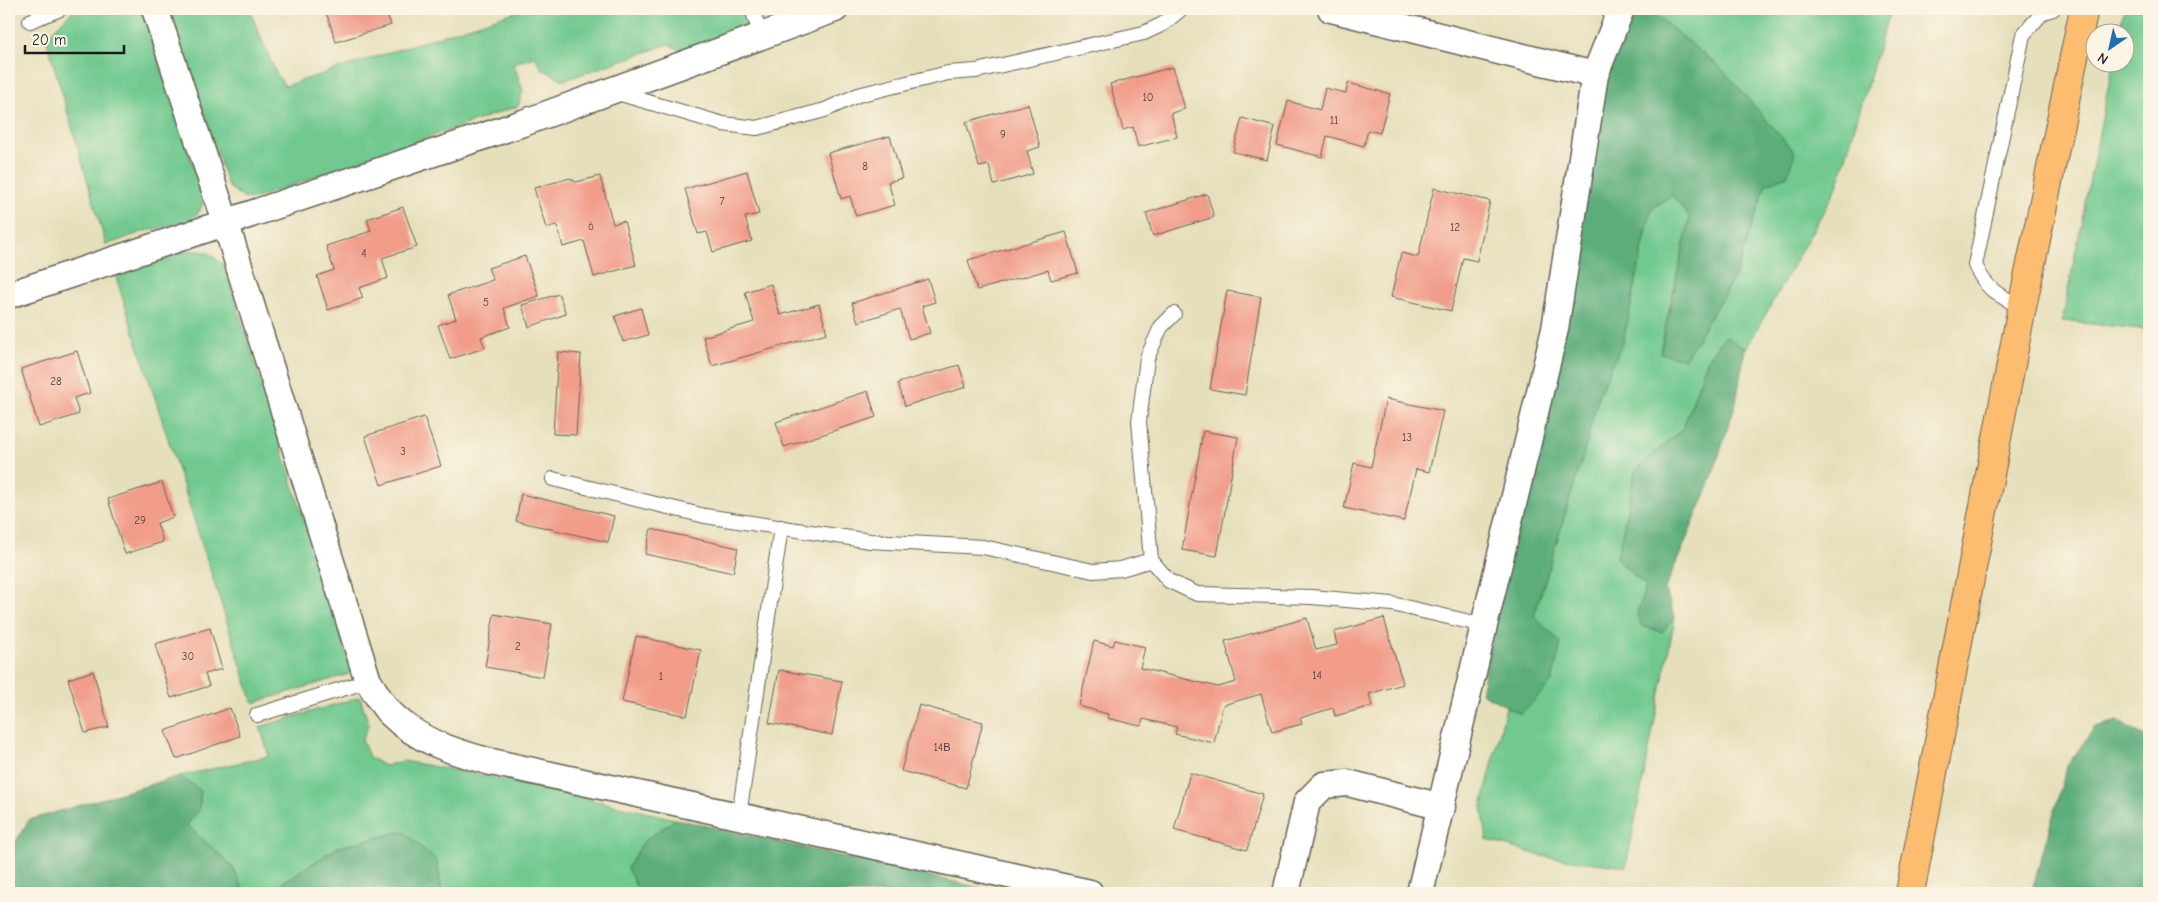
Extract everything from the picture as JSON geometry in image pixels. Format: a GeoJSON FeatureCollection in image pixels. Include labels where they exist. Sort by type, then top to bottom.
{"type":"FeatureCollection","features":[{"type":"Feature","properties":{"kind":"main road"},"geometry":{"type":"LineString","coordinates":[[1910,893],[2022,307],[2084,9]]}},
{"type":"Feature","properties":{"kind":"street"},"geometry":{"type":"LineString","coordinates":[[155,9],[225,221],[368,681],[389,712],[417,735],[448,750],[1090,893]]}},
{"type":"Feature","properties":{"kind":"street"},"geometry":{"type":"LineString","coordinates":[[9,295],[225,221],[523,123],[835,9]]}},
{"type":"Feature","properties":{"kind":"street"},"geometry":{"type":"LineString","coordinates":[[1331,9],[1595,75]]}},
{"type":"Feature","properties":{"kind":"street"},"geometry":{"type":"LineString","coordinates":[[1420,893],[1555,329],[1595,75],[1621,9]]}},
{"type":"Feature","properties":{"kind":"street"},"geometry":{"type":"LineString","coordinates":[[1286,893],[1307,802],[1324,785],[1348,783],[1442,807]]}},
{"type":"Feature","properties":{"kind":"lane"},"geometry":{"type":"LineString","coordinates":[[30,22],[60,9]]}},
{"type":"Feature","properties":{"kind":"lane"},"geometry":{"type":"LineString","coordinates":[[752,9],[761,36]]}},
{"type":"Feature","properties":{"kind":"lane"},"geometry":{"type":"LineString","coordinates":[[609,90],[723,124],[757,128],[825,110],[858,95],[948,73],[976,71],[1144,33],[1163,24],[1181,9]]}},
{"type":"Feature","properties":{"kind":"lane"},"geometry":{"type":"LineString","coordinates":[[2022,307],[1994,293],[1982,281],[1975,265],[2023,35],[2043,12],[2053,9]]}},
{"type":"Feature","properties":{"kind":"lane"},"geometry":{"type":"LineString","coordinates":[[1174,314],[1160,327],[1147,358],[1140,421],[1151,560],[1168,580],[1197,594],[1312,597],[1392,604],[1483,626]]}},
{"type":"Feature","properties":{"kind":"lane"},"geometry":{"type":"LineString","coordinates":[[553,479],[705,516],[870,541],[983,547],[1093,571],[1121,569],[1151,560]]}},
{"type":"Feature","properties":{"kind":"lane"},"geometry":{"type":"LineString","coordinates":[[739,816],[781,528]]}},
{"type":"Feature","properties":{"kind":"lane"},"geometry":{"type":"LineString","coordinates":[[256,715],[368,681]]}},
{"type":"Feature","properties":{"kind":"green space"},"geometry":{"type":"Polygon","coordinates":[[[80,9],[141,9],[204,200],[199,212],[188,221],[142,232],[106,245],[46,38],[70,13],[80,9]]]}},
{"type":"Feature","properties":{"kind":"green space"},"geometry":{"type":"Polygon","coordinates":[[[169,9],[249,9],[276,73],[285,86],[524,9],[742,9],[748,26],[679,50],[669,44],[564,80],[542,69],[535,57],[513,63],[523,90],[518,106],[253,199],[243,198],[228,186],[169,9]]]}},
{"type":"Feature","properties":{"kind":"green space"},"geometry":{"type":"Polygon","coordinates":[[[1633,9],[1648,9],[1722,69],[1795,153],[1787,176],[1766,184],[1736,274],[1685,359],[1660,353],[1690,217],[1672,195],[1651,209],[1623,342],[1599,393],[1587,442],[1534,616],[1561,643],[1552,682],[1521,714],[1481,693],[1605,77],[1633,9]]]}},
{"type":"Feature","properties":{"kind":"green space"},"geometry":{"type":"Polygon","coordinates":[[[1648,9],[1890,9],[1837,187],[1746,349],[1725,337],[1708,358],[1683,429],[1635,471],[1617,559],[1646,586],[1637,613],[1662,632],[1675,617],[1626,867],[1541,856],[1487,840],[1482,806],[1506,707],[1521,714],[1561,643],[1534,616],[1587,442],[1599,393],[1623,342],[1651,209],[1672,195],[1690,217],[1660,352],[1685,359],[1736,274],[1766,184],[1787,176],[1722,69],[1648,9]]]}},
{"type":"Feature","properties":{"kind":"green space"},"geometry":{"type":"Polygon","coordinates":[[[2124,9],[2149,9],[2149,330],[2062,321],[2111,72],[2136,72],[2136,22],[2121,22],[2124,9]]]}},
{"type":"Feature","properties":{"kind":"green space"},"geometry":{"type":"Polygon","coordinates":[[[188,250],[207,252],[224,265],[352,673],[253,703],[115,274],[188,250]]]}},
{"type":"Feature","properties":{"kind":"green space"},"geometry":{"type":"Polygon","coordinates":[[[1725,336],[1745,349],[1736,402],[1709,486],[1665,589],[1675,617],[1662,632],[1641,626],[1637,613],[1646,586],[1617,559],[1635,471],[1683,428],[1708,358],[1725,336]]]}},
{"type":"Feature","properties":{"kind":"green space"},"geometry":{"type":"Polygon","coordinates":[[[360,697],[369,724],[362,740],[369,757],[385,766],[403,761],[486,776],[676,819],[644,841],[639,892],[692,888],[693,893],[442,893],[437,861],[338,847],[267,893],[245,893],[232,866],[187,825],[199,810],[201,791],[180,776],[269,756],[260,727],[360,697]]]}},
{"type":"Feature","properties":{"kind":"green space"},"geometry":{"type":"Polygon","coordinates":[[[2118,721],[2148,738],[2149,893],[2034,893],[2033,887],[2067,766],[2095,727],[2118,721]]]}},
{"type":"Feature","properties":{"kind":"green space"},"geometry":{"type":"Polygon","coordinates":[[[180,776],[201,791],[199,810],[187,825],[232,866],[245,893],[9,893],[9,853],[29,820],[180,776]]]}},
{"type":"Feature","properties":{"kind":"green space"},"geometry":{"type":"Polygon","coordinates":[[[676,819],[1003,893],[693,893],[691,888],[639,892],[627,868],[644,841],[676,819]]]}},
{"type":"Feature","properties":{"kind":"green space"},"geometry":{"type":"Polygon","coordinates":[[[403,831],[437,861],[442,893],[267,893],[338,847],[403,831]]]}},
{"type":"Feature","properties":{"kind":"building"},"geometry":{"type":"Polygon","coordinates":[[[325,9],[385,9],[391,25],[336,42],[325,9]]]}},
{"type":"Feature","properties":{"kind":"building"},"geometry":{"type":"Polygon","coordinates":[[[1173,67],[1185,109],[1171,113],[1177,137],[1138,147],[1133,127],[1123,130],[1110,84],[1173,67]]]}},
{"type":"Feature","properties":{"kind":"building"},"geometry":{"type":"Polygon","coordinates":[[[1348,83],[1390,94],[1380,133],[1368,130],[1364,146],[1327,136],[1322,157],[1277,145],[1288,101],[1320,110],[1325,88],[1346,93],[1348,83]]]}},
{"type":"Feature","properties":{"kind":"building"},"geometry":{"type":"Polygon","coordinates":[[[1028,104],[1040,147],[1027,151],[1033,174],[994,185],[989,165],[979,167],[966,122],[1028,104]]]}},
{"type":"Feature","properties":{"kind":"building"},"geometry":{"type":"Polygon","coordinates":[[[1242,118],[1275,127],[1267,160],[1233,152],[1242,118]]]}},
{"type":"Feature","properties":{"kind":"building"},"geometry":{"type":"Polygon","coordinates":[[[890,136],[902,178],[888,182],[895,205],[856,216],[850,196],[841,199],[828,153],[890,136]]]}},
{"type":"Feature","properties":{"kind":"building"},"geometry":{"type":"Polygon","coordinates":[[[747,171],[759,214],[745,217],[752,241],[713,252],[707,232],[698,234],[685,189],[747,171]]]}},
{"type":"Feature","properties":{"kind":"building"},"geometry":{"type":"Polygon","coordinates":[[[600,176],[613,224],[624,221],[636,265],[594,277],[584,241],[563,247],[557,225],[546,228],[534,188],[570,178],[576,182],[600,176]]]}},
{"type":"Feature","properties":{"kind":"building"},"geometry":{"type":"Polygon","coordinates":[[[1434,188],[1490,201],[1477,261],[1463,258],[1451,311],[1391,297],[1401,253],[1418,257],[1434,188]]]}},
{"type":"Feature","properties":{"kind":"building"},"geometry":{"type":"Polygon","coordinates":[[[1207,194],[1214,217],[1153,236],[1146,213],[1207,194]]]}},
{"type":"Feature","properties":{"kind":"building"},"geometry":{"type":"Polygon","coordinates":[[[403,207],[417,247],[382,258],[388,278],[359,288],[363,298],[328,310],[317,276],[334,270],[326,246],[371,231],[367,219],[403,207]]]}},
{"type":"Feature","properties":{"kind":"building"},"geometry":{"type":"Polygon","coordinates":[[[1066,232],[1078,273],[1051,280],[1048,270],[977,290],[968,260],[1066,232]]]}},
{"type":"Feature","properties":{"kind":"building"},"geometry":{"type":"Polygon","coordinates":[[[525,256],[539,296],[504,308],[510,327],[481,337],[485,348],[450,359],[438,325],[456,319],[448,295],[493,280],[488,268],[525,256]]]}},
{"type":"Feature","properties":{"kind":"building"},"geometry":{"type":"Polygon","coordinates":[[[928,279],[935,302],[922,306],[930,333],[909,339],[900,309],[858,322],[852,303],[928,279]]]}},
{"type":"Feature","properties":{"kind":"building"},"geometry":{"type":"Polygon","coordinates":[[[771,284],[780,315],[819,304],[827,333],[712,366],[703,337],[754,322],[745,292],[771,284]]]}},
{"type":"Feature","properties":{"kind":"building"},"geometry":{"type":"Polygon","coordinates":[[[1227,291],[1261,297],[1245,395],[1210,389],[1227,291]]]}},
{"type":"Feature","properties":{"kind":"building"},"geometry":{"type":"Polygon","coordinates":[[[559,294],[566,314],[529,327],[522,305],[559,294]]]}},
{"type":"Feature","properties":{"kind":"building"},"geometry":{"type":"Polygon","coordinates":[[[641,308],[648,335],[623,342],[615,316],[641,308]]]}},
{"type":"Feature","properties":{"kind":"building"},"geometry":{"type":"Polygon","coordinates":[[[77,351],[90,393],[74,398],[79,414],[39,427],[21,369],[77,351]]]}},
{"type":"Feature","properties":{"kind":"building"},"geometry":{"type":"Polygon","coordinates":[[[558,352],[581,354],[576,435],[553,434],[558,352]]]}},
{"type":"Feature","properties":{"kind":"building"},"geometry":{"type":"Polygon","coordinates":[[[959,365],[966,387],[905,406],[898,383],[959,365]]]}},
{"type":"Feature","properties":{"kind":"building"},"geometry":{"type":"Polygon","coordinates":[[[868,391],[876,417],[784,447],[776,422],[868,391]]]}},
{"type":"Feature","properties":{"kind":"building"},"geometry":{"type":"Polygon","coordinates":[[[1386,399],[1443,411],[1429,472],[1416,469],[1404,521],[1344,508],[1354,463],[1371,467],[1386,399]]]}},
{"type":"Feature","properties":{"kind":"building"},"geometry":{"type":"Polygon","coordinates":[[[424,417],[441,466],[381,485],[365,436],[424,417]]]}},
{"type":"Feature","properties":{"kind":"building"},"geometry":{"type":"Polygon","coordinates":[[[1203,431],[1238,437],[1217,556],[1182,550],[1203,431]]]}},
{"type":"Feature","properties":{"kind":"building"},"geometry":{"type":"Polygon","coordinates":[[[162,482],[173,517],[157,523],[163,542],[125,554],[108,499],[162,482]]]}},
{"type":"Feature","properties":{"kind":"building"},"geometry":{"type":"Polygon","coordinates":[[[521,494],[614,516],[608,542],[516,521],[521,494]]]}},
{"type":"Feature","properties":{"kind":"building"},"geometry":{"type":"Polygon","coordinates":[[[651,529],[738,548],[733,573],[645,554],[651,529]]]}},
{"type":"Feature","properties":{"kind":"building"},"geometry":{"type":"Polygon","coordinates":[[[494,614],[552,624],[543,677],[485,667],[494,614]]]}},
{"type":"Feature","properties":{"kind":"building"},"geometry":{"type":"Polygon","coordinates":[[[1307,618],[1316,650],[1337,645],[1334,632],[1384,618],[1403,684],[1369,694],[1372,706],[1335,716],[1333,708],[1300,718],[1302,724],[1272,732],[1261,694],[1223,705],[1214,743],[1175,734],[1177,727],[1143,719],[1141,726],[1107,718],[1108,714],[1079,706],[1094,641],[1113,646],[1115,640],[1145,647],[1140,668],[1218,687],[1236,682],[1225,641],[1307,618]]]}},
{"type":"Feature","properties":{"kind":"building"},"geometry":{"type":"Polygon","coordinates":[[[210,628],[222,669],[205,674],[209,686],[171,698],[155,644],[210,628]]]}},
{"type":"Feature","properties":{"kind":"building"},"geometry":{"type":"Polygon","coordinates":[[[636,636],[701,650],[687,716],[622,702],[636,636]]]}},
{"type":"Feature","properties":{"kind":"building"},"geometry":{"type":"Polygon","coordinates":[[[779,670],[842,681],[832,735],[769,723],[779,670]]]}},
{"type":"Feature","properties":{"kind":"building"},"geometry":{"type":"Polygon","coordinates":[[[93,671],[109,727],[85,733],[68,679],[93,671]]]}},
{"type":"Feature","properties":{"kind":"building"},"geometry":{"type":"Polygon","coordinates":[[[919,705],[983,722],[966,788],[901,771],[919,705]]]}},
{"type":"Feature","properties":{"kind":"building"},"geometry":{"type":"Polygon","coordinates":[[[230,708],[240,736],[176,759],[165,731],[230,708]]]}},
{"type":"Feature","properties":{"kind":"building"},"geometry":{"type":"Polygon","coordinates":[[[1190,773],[1263,794],[1247,850],[1174,830],[1190,773]]]}}]}
